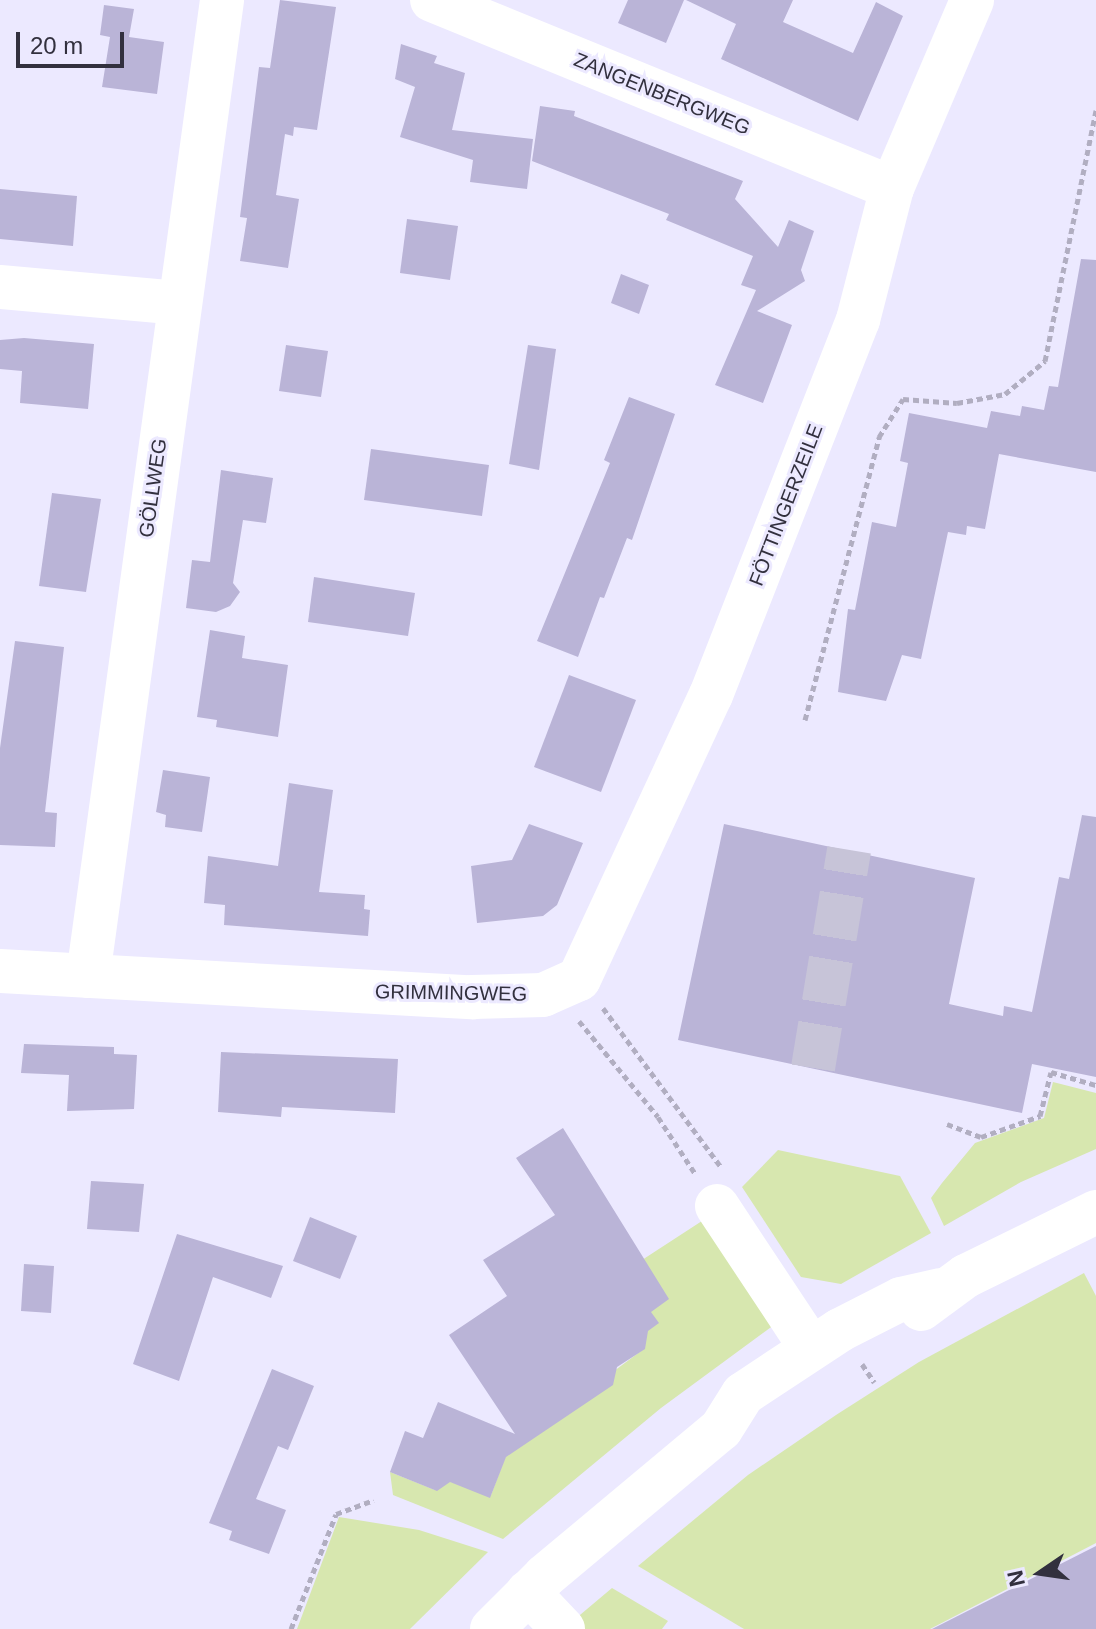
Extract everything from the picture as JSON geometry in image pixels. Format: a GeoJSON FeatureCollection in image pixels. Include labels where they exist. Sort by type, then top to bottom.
{"type":"FeatureCollection","features":[{"type":"Feature","properties":{"kind":"street","name":"GÖLLWEG"},"geometry":{"type":"LineString","coordinates":[[88,976],[222,0]]}},
{"type":"Feature","properties":{"kind":"street","name":"ZANGENBERGWEG"},"geometry":{"type":"LineString","coordinates":[[432,0],[892,188]]}},
{"type":"Feature","properties":{"kind":"street","name":"FÖTTINGERZEILE"},"geometry":{"type":"LineString","coordinates":[[570,985],[711,695],[858,320],[892,188],[972,0]]}},
{"type":"Feature","properties":{"kind":"street"},"geometry":{"type":"LineString","coordinates":[[0,287],[178,303]]}},
{"type":"Feature","properties":{"kind":"street","name":"GRIMMINGWEG"},"geometry":{"type":"LineString","coordinates":[[0,971],[472,997],[570,985]]}},
{"type":"Feature","properties":{"kind":"street"},"geometry":{"type":"LineString","coordinates":[[722,1191],[811,1348]]}},
{"type":"Feature","properties":{"kind":"street"},"geometry":{"type":"LineString","coordinates":[[721,1429],[753,1419],[893,1331],[941,1290],[1096,1212]]}},
{"type":"Feature","properties":{"kind":"street"},"geometry":{"type":"LineString","coordinates":[[492,1629],[528,1592],[721,1429],[743,1394],[811,1348],[901,1299],[941,1290]]}},
{"type":"Feature","properties":{"kind":"street"},"geometry":{"type":"LineString","coordinates":[[528,1592],[563,1629]]}},
{"type":"Feature","properties":{"kind":"path"},"geometry":{"type":"LineString","coordinates":[[805,720],[879,437],[903,399],[957,403],[1005,394],[1045,361],[1096,110]]}},
{"type":"Feature","properties":{"kind":"path"},"geometry":{"type":"LineString","coordinates":[[570,985],[722,1191]]}},
{"type":"Feature","properties":{"kind":"path"},"geometry":{"type":"LineString","coordinates":[[570,985],[579,1021],[722,1191]]}},
{"type":"Feature","properties":{"kind":"path"},"geometry":{"type":"LineString","coordinates":[[947,1124],[981,1137],[1040,1116],[1051,1072],[1096,1085]]}},
{"type":"Feature","properties":{"kind":"path"},"geometry":{"type":"LineString","coordinates":[[865,1369],[874,1382]]}},
{"type":"Feature","properties":{"kind":"path"},"geometry":{"type":"LineString","coordinates":[[291,1629],[336,1514],[374,1500]]}},
{"type":"Feature","properties":{"kind":"green space"},"geometry":{"type":"Polygon","coordinates":[[[1053,1082],[1096,1093],[1096,1149],[1021,1182],[944,1226],[931,1198],[942,1183],[975,1143],[1044,1118],[1053,1082]]]}},
{"type":"Feature","properties":{"kind":"green space"},"geometry":{"type":"Polygon","coordinates":[[[778,1150],[900,1176],[931,1233],[841,1284],[801,1277],[742,1187],[778,1150]]]}},
{"type":"Feature","properties":{"kind":"green space"},"geometry":{"type":"Polygon","coordinates":[[[705,1219],[774,1325],[661,1408],[503,1539],[393,1495],[390,1472],[435,1490],[445,1480],[491,1495],[508,1450],[645,1348],[640,1336],[651,1312],[642,1260],[705,1219]]]}},
{"type":"Feature","properties":{"kind":"green space"},"geometry":{"type":"Polygon","coordinates":[[[1084,1273],[1096,1296],[1096,1543],[930,1629],[744,1629],[638,1566],[748,1475],[836,1415],[919,1362],[1084,1273]]]}},
{"type":"Feature","properties":{"kind":"green space"},"geometry":{"type":"Polygon","coordinates":[[[339,1517],[419,1530],[488,1552],[410,1629],[297,1629],[339,1517]]]}},
{"type":"Feature","properties":{"kind":"green space"},"geometry":{"type":"Polygon","coordinates":[[[612,1588],[668,1621],[662,1629],[584,1629],[574,1620],[612,1588]]]}},
{"type":"Feature","properties":{"kind":"building"},"geometry":{"type":"Polygon","coordinates":[[[280,0],[336,7],[317,130],[294,127],[293,136],[285,134],[276,195],[299,199],[288,268],[240,261],[247,218],[240,217],[259,67],[270,68],[280,0]]]}},
{"type":"Feature","properties":{"kind":"building"},"geometry":{"type":"Polygon","coordinates":[[[628,0],[684,0],[666,43],[618,23],[628,0]]]}},
{"type":"Feature","properties":{"kind":"building"},"geometry":{"type":"Polygon","coordinates":[[[686,0],[793,0],[783,22],[853,53],[876,2],[903,16],[858,121],[721,59],[736,24],[686,0]]]}},
{"type":"Feature","properties":{"kind":"building"},"geometry":{"type":"Polygon","coordinates":[[[104,5],[134,9],[129,37],[164,42],[157,94],[102,87],[110,37],[100,35],[104,5]]]}},
{"type":"Feature","properties":{"kind":"building"},"geometry":{"type":"Polygon","coordinates":[[[401,44],[437,56],[434,63],[465,73],[452,130],[533,139],[527,189],[470,182],[473,160],[400,137],[415,87],[395,79],[401,44]]]}},
{"type":"Feature","properties":{"kind":"building"},"geometry":{"type":"Polygon","coordinates":[[[540,106],[575,111],[574,116],[743,181],[735,199],[778,247],[789,220],[814,231],[801,270],[805,281],[757,311],[792,325],[763,403],[715,385],[756,290],[741,285],[753,256],[666,220],[669,214],[532,161],[540,106]]]}},
{"type":"Feature","properties":{"kind":"building"},"geometry":{"type":"Polygon","coordinates":[[[0,189],[77,196],[73,246],[0,239],[0,189]]]}},
{"type":"Feature","properties":{"kind":"building"},"geometry":{"type":"Polygon","coordinates":[[[407,219],[458,226],[450,280],[400,273],[407,219]]]}},
{"type":"Feature","properties":{"kind":"building"},"geometry":{"type":"Polygon","coordinates":[[[1081,259],[1096,260],[1096,472],[999,454],[985,529],[967,526],[966,535],[948,532],[921,659],[902,655],[886,701],[838,692],[848,609],[855,610],[872,522],[896,527],[908,463],[900,461],[909,413],[987,428],[991,411],[1020,416],[1022,406],[1044,410],[1049,386],[1058,387],[1081,259]]]}},
{"type":"Feature","properties":{"kind":"building"},"geometry":{"type":"Polygon","coordinates":[[[621,274],[649,285],[639,314],[611,303],[621,274]]]}},
{"type":"Feature","properties":{"kind":"building"},"geometry":{"type":"Polygon","coordinates":[[[24,338],[94,344],[88,409],[20,403],[22,371],[0,369],[0,340],[24,338]]]}},
{"type":"Feature","properties":{"kind":"building"},"geometry":{"type":"Polygon","coordinates":[[[286,345],[328,351],[321,397],[279,391],[286,345]]]}},
{"type":"Feature","properties":{"kind":"building"},"geometry":{"type":"Polygon","coordinates":[[[528,345],[556,349],[539,470],[509,464],[528,345]]]}},
{"type":"Feature","properties":{"kind":"building"},"geometry":{"type":"Polygon","coordinates":[[[629,397],[675,414],[632,540],[627,538],[604,598],[600,597],[578,657],[537,641],[610,463],[604,460],[629,397]]]}},
{"type":"Feature","properties":{"kind":"building"},"geometry":{"type":"Polygon","coordinates":[[[371,449],[489,465],[482,516],[364,500],[371,449]]]}},
{"type":"Feature","properties":{"kind":"building"},"geometry":{"type":"Polygon","coordinates":[[[221,470],[273,478],[266,523],[243,520],[233,583],[240,592],[230,606],[216,612],[186,608],[192,560],[210,562],[221,470]]]}},
{"type":"Feature","properties":{"kind":"building"},"geometry":{"type":"Polygon","coordinates":[[[52,493],[101,499],[86,592],[39,586],[52,493]]]}},
{"type":"Feature","properties":{"kind":"building"},"geometry":{"type":"Polygon","coordinates":[[[314,577],[415,593],[408,636],[308,622],[314,577]]]}},
{"type":"Feature","properties":{"kind":"building"},"geometry":{"type":"Polygon","coordinates":[[[210,630],[245,636],[242,658],[288,665],[278,737],[216,727],[217,720],[197,717],[210,630]]]}},
{"type":"Feature","properties":{"kind":"building"},"geometry":{"type":"Polygon","coordinates":[[[15,641],[64,647],[45,812],[57,813],[55,847],[0,845],[0,748],[15,641]]]}},
{"type":"Feature","properties":{"kind":"building"},"geometry":{"type":"Polygon","coordinates":[[[569,675],[636,700],[601,792],[534,767],[569,675]]]}},
{"type":"Feature","properties":{"kind":"building"},"geometry":{"type":"Polygon","coordinates":[[[163,770],[210,777],[202,832],[165,827],[166,815],[156,812],[163,770]]]}},
{"type":"Feature","properties":{"kind":"building"},"geometry":{"type":"Polygon","coordinates":[[[289,783],[333,790],[319,892],[365,895],[364,909],[370,910],[368,936],[224,925],[225,905],[204,903],[208,856],[278,866],[289,783]]]}},
{"type":"Feature","properties":{"kind":"building"},"geometry":{"type":"Polygon","coordinates":[[[1082,815],[1096,817],[1096,1077],[1032,1064],[1022,1113],[678,1040],[724,824],[975,878],[949,1004],[1003,1016],[1004,1006],[1032,1012],[1059,877],[1069,879],[1082,815]]]}},
{"type":"Feature","properties":{"kind":"building"},"geometry":{"type":"Polygon","coordinates":[[[529,824],[583,843],[557,905],[543,916],[477,923],[471,866],[512,860],[529,824]]]}},
{"type":"Feature","properties":{"kind":"building"},"geometry":{"type":"Polygon","coordinates":[[[24,1044],[114,1047],[114,1054],[137,1055],[134,1109],[67,1111],[69,1075],[21,1073],[24,1044]]]}},
{"type":"Feature","properties":{"kind":"building"},"geometry":{"type":"Polygon","coordinates":[[[221,1052],[398,1059],[395,1113],[282,1107],[281,1117],[218,1112],[221,1052]]]}},
{"type":"Feature","properties":{"kind":"building"},"geometry":{"type":"Polygon","coordinates":[[[563,1128],[669,1299],[651,1312],[659,1323],[648,1331],[645,1349],[617,1367],[613,1385],[506,1457],[490,1498],[450,1482],[437,1491],[390,1472],[405,1431],[423,1438],[438,1402],[515,1434],[449,1335],[507,1296],[483,1260],[555,1215],[516,1158],[563,1128]]]}},
{"type":"Feature","properties":{"kind":"building"},"geometry":{"type":"Polygon","coordinates":[[[91,1181],[144,1184],[139,1232],[87,1229],[91,1181]]]}},
{"type":"Feature","properties":{"kind":"building"},"geometry":{"type":"Polygon","coordinates":[[[310,1217],[357,1236],[340,1279],[293,1261],[310,1217]]]}},
{"type":"Feature","properties":{"kind":"building"},"geometry":{"type":"Polygon","coordinates":[[[177,1234],[283,1266],[271,1298],[213,1277],[179,1381],[133,1364],[177,1234]]]}},
{"type":"Feature","properties":{"kind":"building"},"geometry":{"type":"Polygon","coordinates":[[[24,1264],[54,1266],[51,1313],[21,1311],[24,1264]]]}},
{"type":"Feature","properties":{"kind":"building"},"geometry":{"type":"Polygon","coordinates":[[[272,1369],[314,1386],[288,1450],[278,1446],[256,1499],[286,1510],[269,1554],[229,1540],[232,1531],[209,1523],[272,1369]]]}},
{"type":"Feature","properties":{"kind":"building"},"geometry":{"type":"Polygon","coordinates":[[[1096,1546],[1096,1629],[932,1629],[1096,1546]]]}},
{"type":"Feature","properties":{"kind":"tunnel"},"geometry":{"type":"LineString","coordinates":[[813,1068],[849,850]]}}]}
